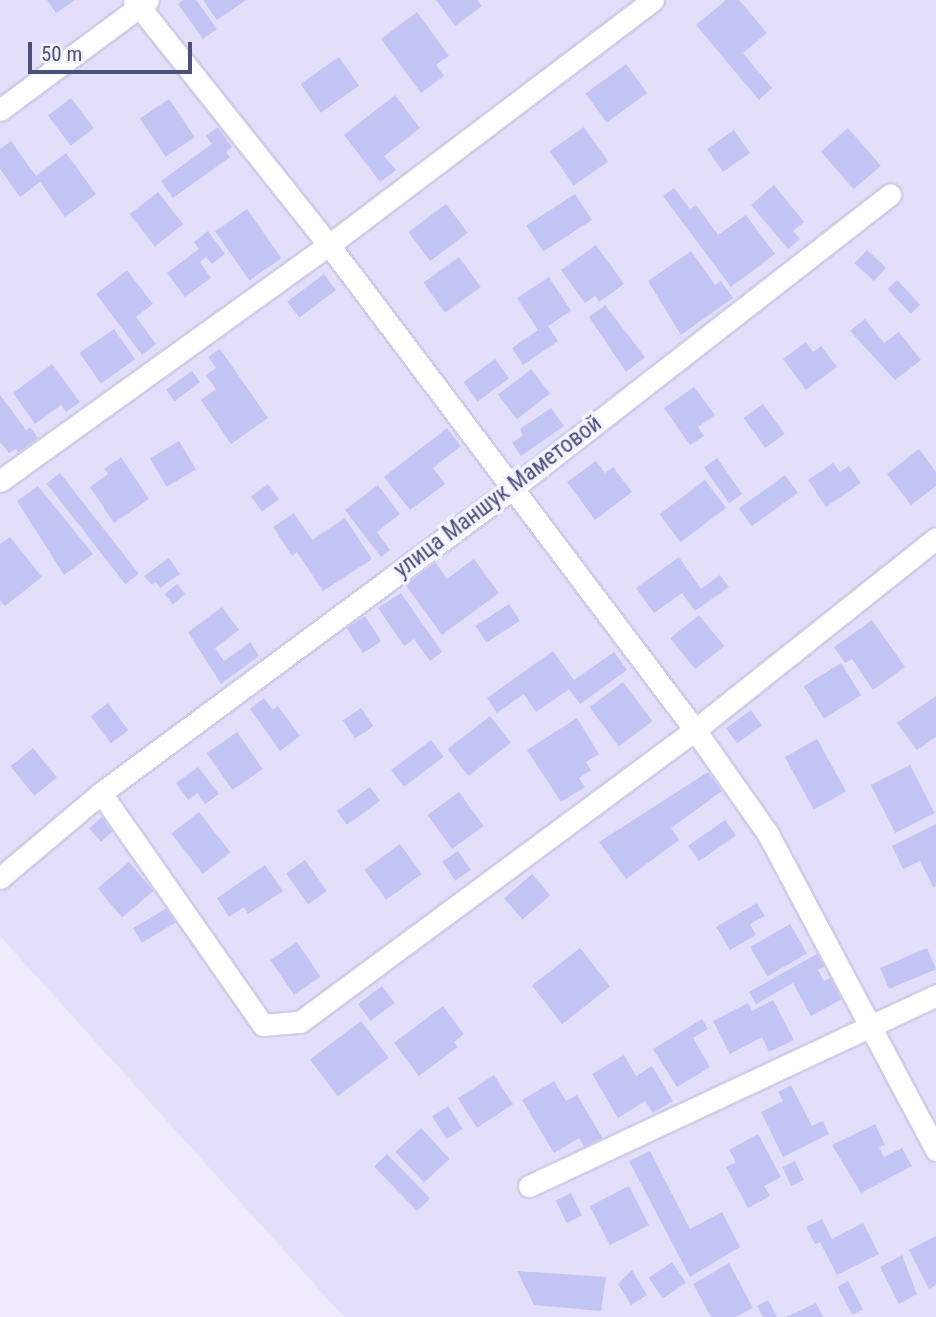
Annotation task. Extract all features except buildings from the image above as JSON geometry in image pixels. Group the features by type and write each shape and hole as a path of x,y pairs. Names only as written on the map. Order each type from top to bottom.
{"street":[{"path":"0,481 329,245 653,0"},
{"path":"0,110 140,2 513,488 695,730 768,834 873,1026 936,1150"},
{"name":"улица Маншук Маметовой","path":"0,878 101,793 513,488 890,194"},
{"path":"101,793 262,1025 300,1022 695,730 936,538"},
{"path":"529,1186 936,995"}],"shaded area":[{"path":"0,0 936,0 936,1317 344,1317 0,936"}]}
